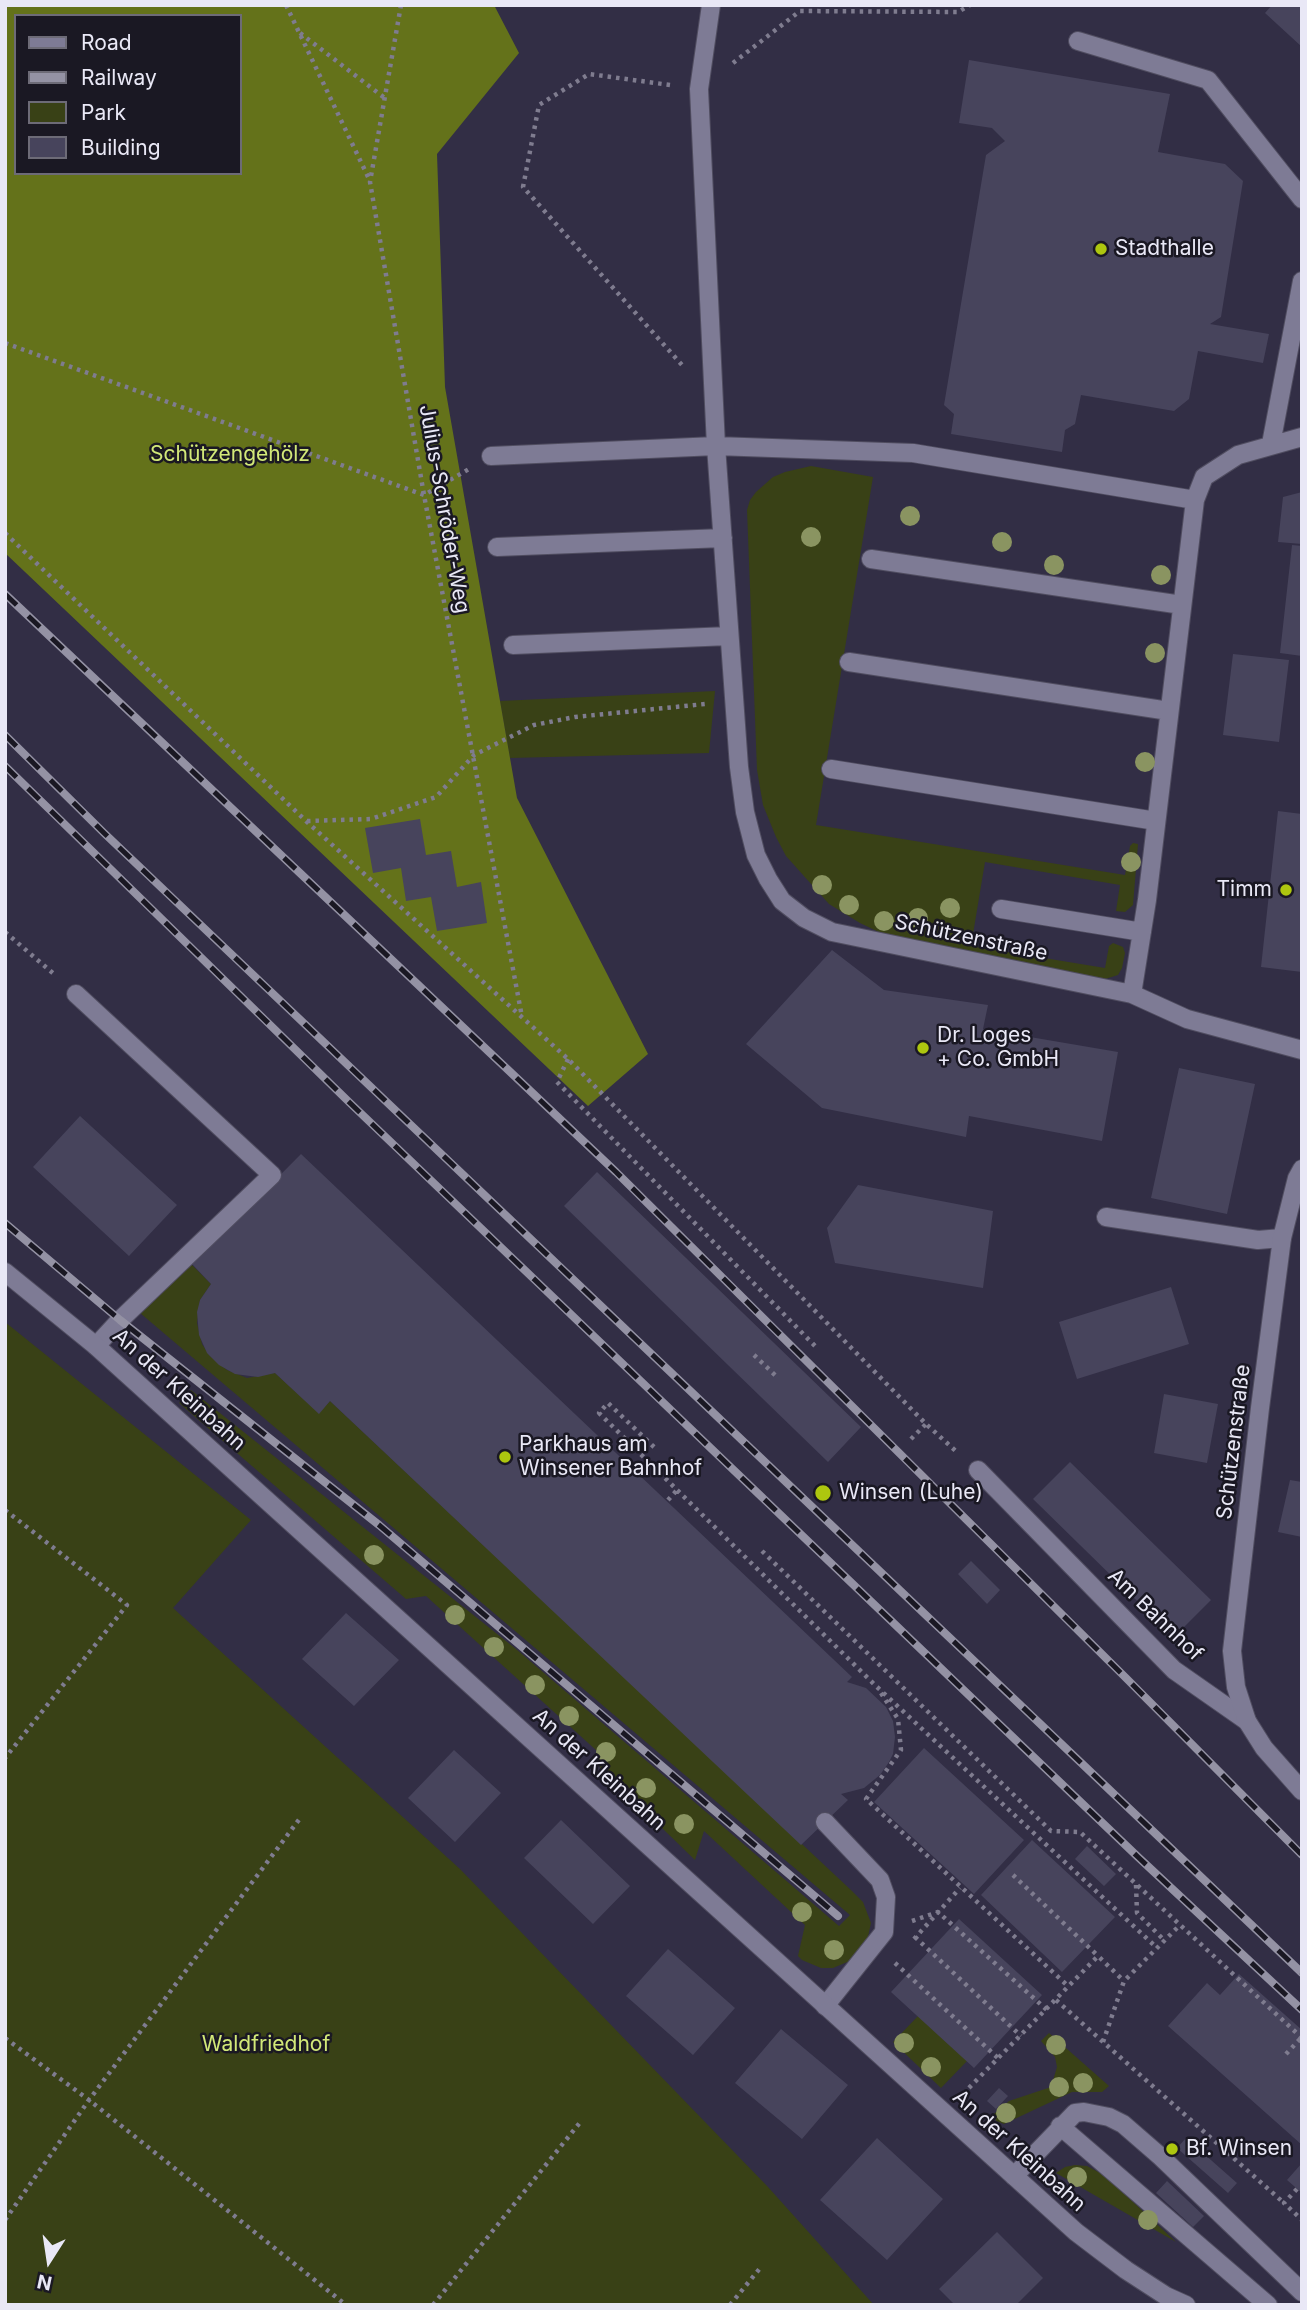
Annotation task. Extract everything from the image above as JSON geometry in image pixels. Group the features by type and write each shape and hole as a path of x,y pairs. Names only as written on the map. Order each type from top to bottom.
{"street":[{"name":"Schützenstraße","path":"710,5 699,89 716,446 734,701 742,790 756,855 782,901 804,918 832,932 1132,994 1187,1019 1302,1050"},
{"path":"1078,41 1208,80 1302,199"},
{"path":"1271,444 1302,281"},
{"path":"1132,994 1195,500 1204,477 1238,455 1302,437"},
{"path":"491,456 716,446 913,453 1195,500"},
{"path":"497,547 723,538"},
{"path":"871,559 1182,605"},
{"path":"513,645 729,636"},
{"path":"849,662 1169,711"},
{"path":"831,769 1156,821"},
{"path":"1001,909 1142,932"},
{"path":"76,994 272,1175 96,1346"},
{"name":"Schützenstraße","path":"1247,1721 1236,1687 1232,1651 1282,1238 1297,1178 1302,1169"},
{"path":"1106,1217 1258,1240 1282,1238"},
{"name":"An der Kleinbahn","path":"5,1272 96,1346 1076,2232 1126,2270 1166,2296 1186,2305"},
{"name":"Am Bahnhof","path":"978,1470 1174,1670 1247,1721 1264,1748 1302,1791"},
{"path":"825,1822 880,1880 886,1896 884,1932 825,2006"},
{"path":"1014,2176 1075,2113 1109,2117 1123,2124 1217,2209 1302,2292"},
{"path":"1060,2126 1268,2305"}],"path":[{"path":"286,5 370,182"},
{"name":"Julius-Schröder-Weg","path":"401,5 370,182 424,495 522,1018"},
{"path":"684,367 523,187 539,105 589,74 699,89 800,11 958,12 970,5"},
{"path":"299,32 386,99"},
{"path":"5,343 424,495 491,456"},
{"path":"5,533 306,821 568,1059 926,1424 978,1470"},
{"path":"306,821 371,819 436,797 474,755 534,725 575,717 734,701"},
{"path":"5,932 76,994"},
{"path":"568,1059 557,1082 816,1346"},
{"path":"754,1355 776,1376"},
{"path":"654,1447 608,1403 599,1413 876,1686 1156,1947"},
{"path":"911,1439 926,1424"},
{"path":"668,1500 678,1489"},
{"path":"5,1510 127,1605 5,1758"},
{"path":"762,1551 1051,1831 1080,1832 1301,2038 1286,2054"},
{"path":"876,1686 898,1719 901,1750 866,1799 1069,1987"},
{"path":"5,2220 89,2099 301,1817"},
{"path":"1013,1875 1125,1981"},
{"path":"1136,1884 1137,1913 1164,1940"},
{"path":"907,1945 960,1888"},
{"path":"884,1932 939,1912"},
{"path":"939,1912 1047,2010"},
{"path":"1103,2042 1125,1981 1180,1925"},
{"path":"915,1937 1021,2036"},
{"path":"900,1954 893,1962 999,2059"},
{"path":"943,2113 1098,1956"},
{"path":"1056,2000 1302,2220"},
{"path":"5,2038 89,2099 346,2305"},
{"path":"433,2305 582,2119"},
{"path":"1284,2203 1297,2189"},
{"path":"730,2305 761,2267"}],"green space":[{"name":"Schützengehölz","path":"5,5 494,5 519,53 437,154 445,387 517,798 648,1054 588,1106 5,553"},
{"path":"811,466 873,477 816,825 1125,875 1130,846 1133,843 1138,844 1133,905 1125,912 1116,911 1120,885 985,862 971,946 1105,968 1109,946 1113,943 1123,947 1125,953 1118,975 1102,980 887,936 829,904 786,856 763,805 757,770 747,510 756,492 773,477"},
{"path":"715,691 709,753 510,758 500,701"},
{"path":"185,1258 211,1284 200,1300 197,1323 202,1344 210,1356 227,1370 247,1378 275,1373 319,1413 330,1401 852,1891 863,1902 871,1923 867,1941 852,1960 833,1968 821,1968 802,1960 798,1956 805,1925 704,1831 695,1860 600,1768 597,1751 426,1596 406,1599 179,1403 191,1390 516,1649 839,1926 850,1915 133,1307"},
{"name":"Waldfriedhof","path":"5,1322 251,1520 173,1608 460,1869 768,2187 874,2305 5,2305"},
{"path":"918,2016 967,2061 941,2088 893,2042"},
{"path":"1049,2033 1109,2086 1102,2092 1072,2092 1004,2124 996,2121 994,2114 1009,2101 1051,2087 1057,2067 1055,2057 1041,2041"},
{"path":"1075,2165 1087,2166 1104,2175 1176,2242 1056,2173"}],"building":[{"path":"1272,5 1302,5 1302,47 1265,13"},
{"name":"Stadthalle","path":"969,60 1170,94 1158,152 1225,164 1243,181 1221,317 1210,324 1269,334 1263,363 1198,351 1189,399 1174,411 1081,395 1075,424 1065,430 1062,452 951,434 954,414 944,405 986,155 1005,141 992,128 959,123"},
{"path":"1302,492 1302,544 1278,542 1283,497"},
{"path":"1292,545 1302,546 1302,656 1280,653"},
{"path":"1233,654 1289,660 1279,742 1223,735"},
{"name":"Timm","path":"1278,811 1302,814 1302,972 1261,967"},
{"path":"420,819 426,855 451,851 457,887 481,882 487,923 437,931 431,897 406,901 401,868 373,873 365,828"},
{"name":"Dr. Loges + Co. GmbH","path":"832,950 884,990 988,1005 983,1029 1118,1052 1102,1141 969,1116 966,1137 822,1108 746,1044"},
{"path":"1179,1068 1255,1084 1227,1214 1151,1198"},
{"path":"80,1116 177,1205 129,1256 33,1167"},
{"name":"Parkhaus am Winsener Bahnhof","path":"301,1154 852,1677 847,1682 866,1688 886,1707 893,1721 895,1737 889,1762 880,1775 864,1788 841,1794 848,1800 801,1845 330,1401 319,1414 275,1373 258,1377 235,1374 219,1365 207,1353 199,1335 197,1312 200,1300 211,1284 192,1264"},
{"path":"597,1172 861,1427 828,1462 564,1206"},
{"path":"858,1185 993,1211 983,1288 835,1263 827,1228"},
{"path":"1171,1287 1189,1344 1077,1379 1059,1322"},
{"path":"1164,1394 1218,1404 1207,1463 1154,1453"},
{"path":"1070,1462 1211,1600 1174,1637 1033,1499"},
{"path":"1290,1480 1302,1482 1302,1537 1278,1532"},
{"path":"971,1561 1000,1590 987,1604 958,1574"},
{"path":"346,1613 399,1660 354,1706 302,1659"},
{"path":"924,1748 1024,1840 974,1894 874,1802"},
{"path":"454,1750 501,1793 455,1842 408,1798"},
{"path":"561,1820 630,1886 593,1924 524,1858"},
{"path":"1032,1840 1115,1917 1062,1972 981,1895"},
{"path":"1087,1846 1116,1874 1104,1886 1075,1859"},
{"path":"959,1919 1042,1995 974,2068 891,1992"},
{"path":"668,1949 735,2008 693,2055 626,1996"},
{"path":"1239,1974 1302,2030 1302,2145 1168,2026 1207,1983 1220,1995"},
{"path":"781,2029 848,2085 802,2139 735,2083"},
{"path":"999,2088 1008,2096 996,2109 987,2101"},
{"path":"877,2138 943,2199 887,2260 820,2200"},
{"path":"1186,2138 1237,2183 1228,2193 1177,2148"},
{"path":"1302,2163 1302,2193 1287,2180"},
{"path":"1167,2181 1204,2216 1193,2227 1156,2193"},
{"path":"997,2232 1043,2278 1016,2305 955,2305 939,2289"}],"railway":[{"path":"5,594 616,1172 1302,1855"},
{"path":"5,735 104,833 1302,1973"},
{"path":"5,766 349,1102 1138,1857 1302,2010"},
{"path":"5,1223 120,1320 379,1525 838,1916"}],"place":[{"name":"Stadthalle","path":"1101,249"},
{"name":"Timm","path":"1286,890"},
{"name":"Dr. Loges + Co. GmbH","path":"923,1048"},
{"name":"Parkhaus am Winsener Bahnhof","path":"505,1457"},
{"name":"Winsen (Luhe)","path":"823,1493"},
{"name":"Bf. Winsen","path":"1172,2149"}]}
